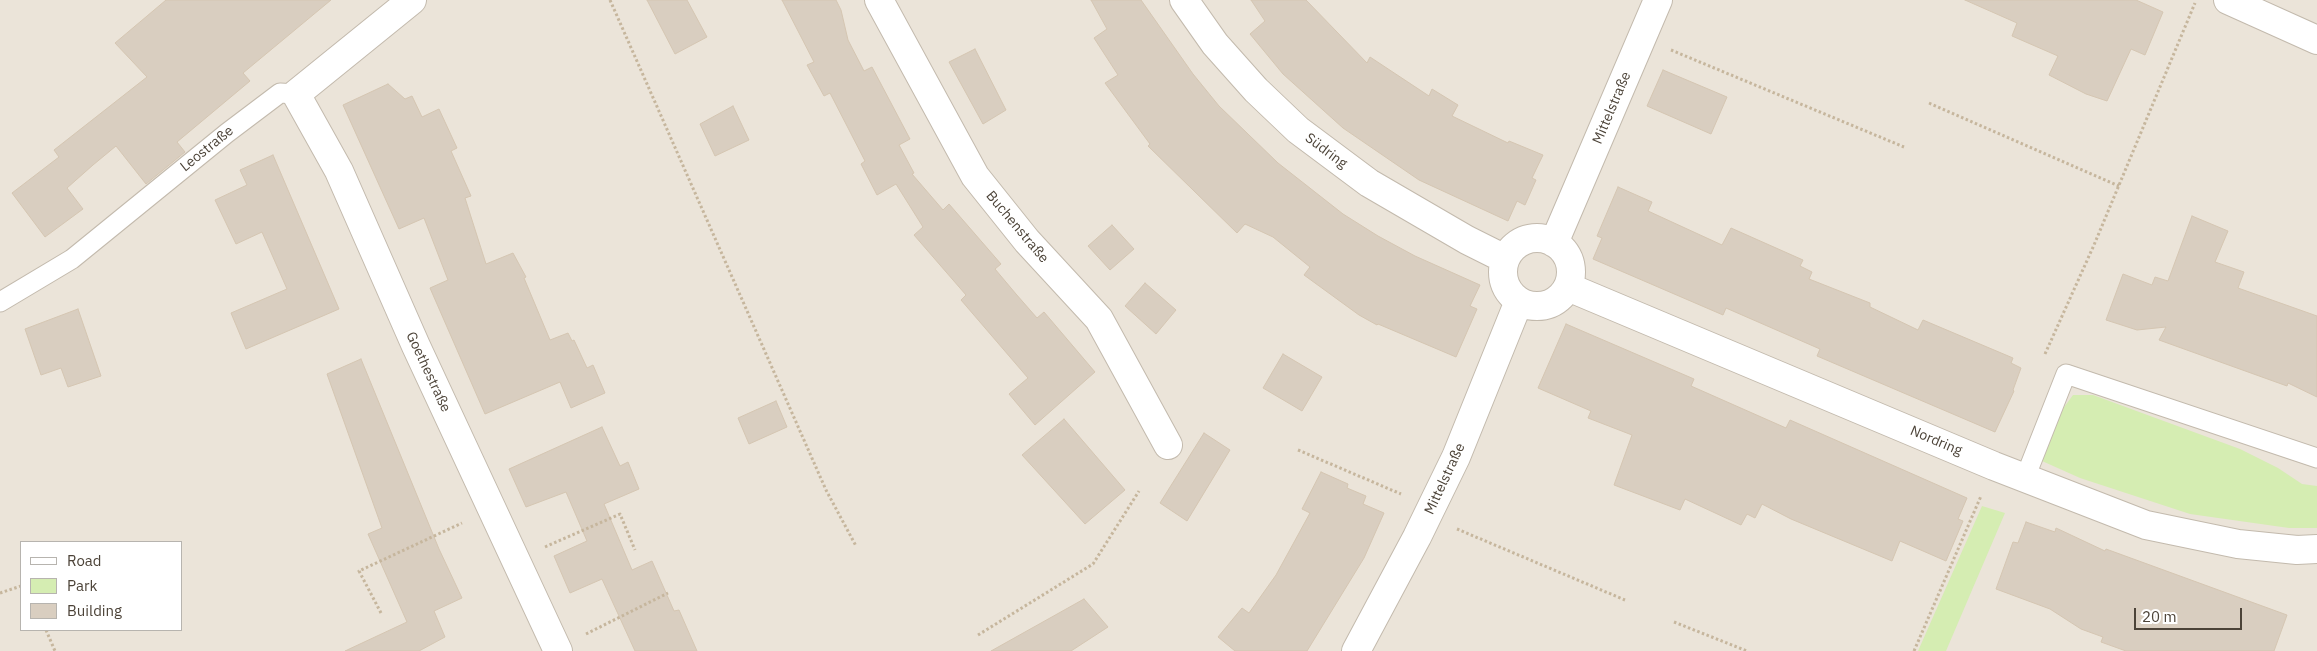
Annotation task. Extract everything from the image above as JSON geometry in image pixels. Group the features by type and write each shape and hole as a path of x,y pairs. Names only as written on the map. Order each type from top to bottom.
{"street":[{"name":"Leostraße","path":"296,94 412,0"},
{"name":"Buchenstraße","path":"878,0 975,176 1027,240 1099,319 1168,445"},
{"name":"Südring","path":"1184,0 1215,44 1256,90 1298,130 1369,183 1505,259"},
{"name":"Mittelstraße","path":"1554,243 1658,0"},
{"path":"2228,0 2317,40"},
{"name":"Goethestraße","path":"296,94 339,171 416,346 557,650"},
{"path":"1535,238 1554,243 1564,251 1570,262 1571,275 1568,287 1561,296 1541,306 1529,305 1519,300 1511,294 1506,285 1503,274 1505,259 1512,249 1526,240 1535,238"},
{"name":"Nordring","path":"1568,287 1994,466 2146,525 2238,544 2297,550 2317,549"},
{"name":"Mittelstraße","path":"1356,651 1430,512 1456,457 1519,300"}],"lane":[{"name":"Leostraße","path":"0,302 72,259 227,132 280,93 296,94"},
{"path":"2025,478 2066,374 2317,458"}],"path":[{"path":"610,0 826,490 856,546"},
{"path":"2042,360 2119,186 2196,0"},
{"path":"1642,38 1904,147"},
{"path":"1929,103 2119,186"},
{"path":"1298,450 1625,600"},
{"path":"1914,651 1994,466"},
{"path":"978,635 1093,564 1139,491"},
{"path":"381,613 359,571 492,509"},
{"path":"516,560 620,514 635,550"},
{"path":"0,593 20,586"},
{"path":"557,650 668,592"},
{"path":"1674,622 1747,651"},
{"path":"46,631 55,650"}],"shaded area":[{"path":"0,0 2317,0 2317,651 0,651"}],"green space":[{"path":"2073,395 2093,395 2240,449 2278,468 2302,484 2317,486 2317,528 2289,528 2190,514 2080,478 2042,461 2059,414"},
{"path":"1982,506 2005,513 1946,651 1918,651"}],"building":[{"path":"166,0 331,0 243,73 250,81 177,142 185,152 146,184 116,146 93,165 67,188 83,209 45,237 12,193 59,157 54,150 147,77 115,43"},
{"path":"647,0 687,0 707,37 675,54"},
{"path":"782,0 836,0 841,10 848,40 864,71 872,67 910,139 899,145 914,173 912,174 943,210 949,204 1001,264 995,269 1016,294 1037,318 1044,312 1095,372 1035,425 1009,394 1028,378 961,300 966,295 914,235 923,227 896,184 877,195 861,164 865,161 830,93 824,96 807,65 814,62"},
{"path":"1091,0 1141,0 1193,74 1219,106 1278,163 1343,214 1378,236 1415,256 1480,285 1470,306 1477,309 1456,357 1377,325 1359,315 1304,275 1310,267 1273,237 1245,224 1237,233 1148,146 1150,144 1105,83 1118,75 1094,38 1107,29"},
{"path":"1251,0 1306,0 1367,63 1370,57 1429,96 1432,89 1458,105 1452,116 1508,143 1509,141 1543,155 1532,178 1536,180 1525,205 1517,201 1508,221 1419,180 1343,128 1283,74 1250,34 1265,21"},
{"path":"1965,0 2136,0 2163,12 2145,55 2131,49 2107,101 2086,94 2049,75 2058,56 2012,36 2017,23"},
{"path":"975,49 1006,110 983,124 949,62"},
{"path":"1663,70 1727,97 1711,134 1647,106"},
{"path":"388,84 405,99 412,96 422,117 439,109 457,148 451,151 471,196 465,198 486,264 513,253 526,277 524,278 550,340 568,333 572,341 574,340 587,368 593,365 605,393 571,408 560,382 485,414 430,288 448,280 424,218 399,229 343,105"},
{"path":"733,106 749,140 715,156 700,124"},
{"path":"273,155 339,309 246,349 231,313 287,289 262,232 236,244 215,200 247,185 240,170"},
{"path":"1618,187 1652,202 1648,211 1722,245 1731,228 1803,260 1800,266 1812,272 1809,279 1870,303 1870,307 1918,330 1923,320 2013,358 2011,363 2021,368 2014,391 1995,432 1817,356 1820,349 1726,308 1723,315 1593,259 1602,238 1597,236"},
{"path":"2192,216 2228,231 2215,262 2244,272 2238,288 2317,316 2317,397 2288,383 2287,386 2159,340 2166,327 2137,330 2106,320 2123,274 2152,285 2155,277 2168,281"},
{"path":"1112,225 1134,249 1110,270 1088,246"},
{"path":"1145,283 1176,310 1156,334 1125,306"},
{"path":"78,309 101,376 68,387 61,368 41,375 25,329"},
{"path":"1566,324 1694,379 1691,386 1786,428 1790,420 1967,498 1958,519 1963,521 1946,561 1900,541 1892,561 1791,519 1762,504 1755,518 1747,514 1741,525 1685,499 1680,510 1614,485 1632,435 1588,418 1591,411 1538,388"},
{"path":"1283,354 1322,377 1302,411 1263,388"},
{"path":"361,359 439,549 462,598 434,611 445,637 419,651 345,651 407,622 368,534 382,528 327,374"},
{"path":"776,401 787,427 749,444 738,418"},
{"path":"1064,419 1125,490 1085,524 1022,455"},
{"path":"602,427 620,466 628,462 639,489 604,504 632,570 652,561 674,611 679,610 697,651 635,651 602,579 570,593 554,556 587,541 566,492 526,507 509,469"},
{"path":"1204,433 1230,450 1187,521 1160,503"},
{"path":"1321,472 1348,484 1347,488 1366,496 1363,504 1384,513 1364,558 1307,651 1235,651 1218,637 1242,608 1249,613 1276,575 1310,513 1302,509"},
{"path":"2026,522 2055,532 2056,528 2105,551 2106,549 2287,615 2274,651 2126,651 2101,642 2103,637 2081,629 2050,609 1996,589 2013,542 2018,543"},
{"path":"1084,599 1108,627 1071,651 991,651"}]}
